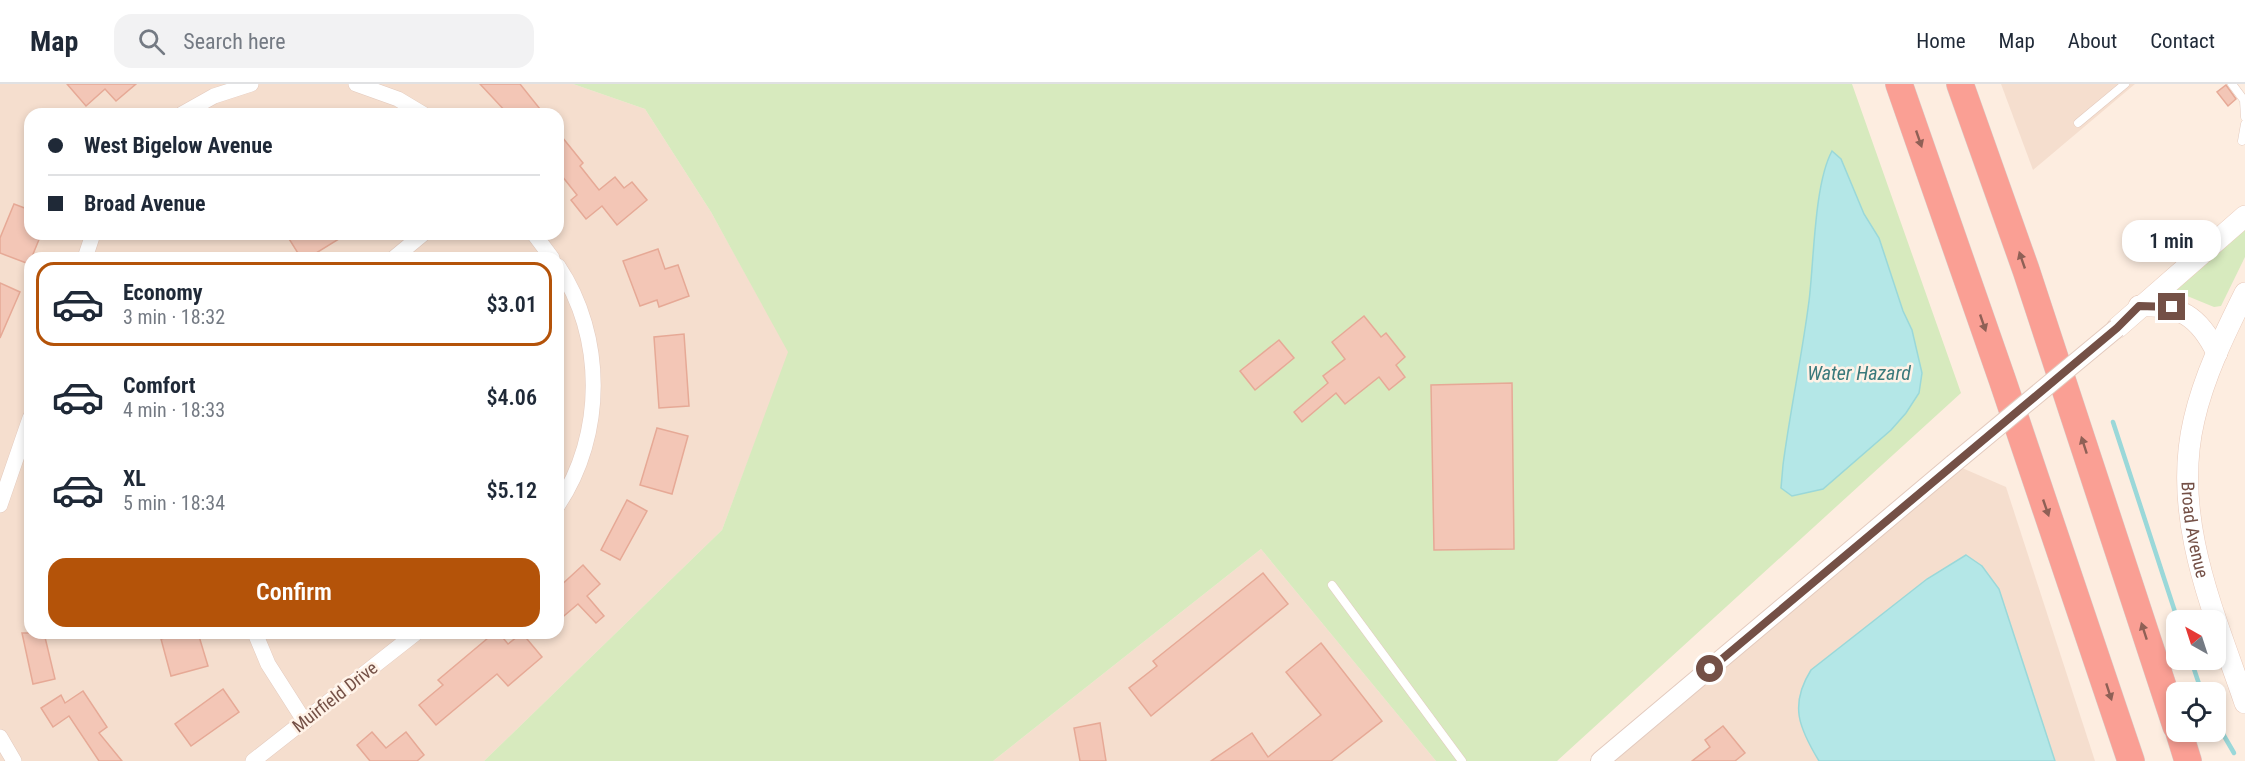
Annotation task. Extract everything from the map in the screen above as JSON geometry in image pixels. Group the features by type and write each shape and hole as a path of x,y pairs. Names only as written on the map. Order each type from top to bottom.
{"highway":[{"path":"1899,84 2132,761"},
{"path":"1960,84 2026,270 2166,696"},
{"path":"2182,742 2188,761"}],"main road":[{"path":"2117,328 2139,306 2245,216"},
{"name":"Broad Avenue","path":"2245,293 2217,353 2194,420 2187,466 2187,502 2198,560 2245,703"},
{"path":"2139,306 2172,307 2184,313 2204,330 2217,353"}],"street":[{"path":"193,108 214,96 251,84"},
{"path":"356,84 398,99 413,108"},
{"path":"401,252 416,240"},
{"path":"564,278 582,315 589,339 594,387 592,411 581,458 564,493"},
{"path":"1600,761 2117,328"},
{"path":"0,505 24,435"},
{"path":"258,639 268,664 305,722"},
{"name":"Muirfield Drive","path":"253,761 409,639"},
{"path":"0,737 14,761"}],"lane":[{"path":"2078,123 2125,84"},
{"path":"2232,84 2244,100 2245,117"},
{"path":"2241,141 2245,124"},
{"path":"1332,585 1462,761"}],"shaded area":[{"path":"0,84 573,84 645,109 711,212 789,352 722,530 484,761 0,761"},
{"path":"2001,84 2135,84 2033,170"},
{"path":"1953,464 2006,487 2095,761 1600,761"},
{"path":"1261,549 1436,761 993,761"}],"green space":[{"path":"573,84 1852,84 1961,393 1557,761 1436,761 1261,549 993,761 484,761 722,530 788,352 711,212 645,109"},
{"path":"2245,222 2245,257 2221,306 2214,307 2175,291"}],"water":[{"name":"Water Hazard","path":"1832,151 1841,159 1864,214 1879,238 1903,311 1912,330 1922,373 1919,393 1891,430 1823,489 1792,496 1781,488 1783,465 1809,301 1818,203 1826,165"},
{"path":"1966,555 1982,566 1999,589 2055,761 1819,761 1806,738 1799,716 1800,694 1811,670 1927,579"}],"building":[{"path":"67,84 136,84 116,101 105,89 86,106"},
{"path":"480,84 520,84 539,108 502,108"},
{"path":"2226,85 2236,99 2228,106 2217,92"},
{"path":"564,139 583,163 580,166 599,190 615,177 624,188 632,182 647,200 617,225 602,206 586,219 571,200 577,195 564,179"},
{"path":"14,204 24,208 24,240 39,240 34,252 24,252 24,262 0,253 0,238"},
{"path":"290,240 337,240 318,252 297,252"},
{"path":"658,249 665,269 678,265 689,296 659,307 657,300 640,306 623,261"},
{"path":"0,283 20,292 0,338"},
{"path":"1364,316 1381,337 1386,333 1405,357 1396,365 1405,377 1389,390 1379,377 1345,404 1336,393 1302,422 1294,412 1328,383 1323,376 1345,359 1332,342"},
{"path":"684,334 689,406 659,408 654,337"},
{"path":"1279,340 1294,358 1255,390 1240,371"},
{"path":"1512,383 1514,549 1434,550 1431,385"},
{"path":"657,428 688,436 672,494 640,485"},
{"path":"627,500 647,511 620,560 601,550"},
{"path":"583,565 600,584 587,596 604,616 596,623 578,604 564,616 564,582"},
{"path":"1263,573 1288,604 1151,716 1129,688 1157,666 1153,661"},
{"path":"22,633 24,633 24,639 45,639 55,679 33,684"},
{"path":"161,639 200,639 208,666 171,676"},
{"path":"487,639 504,639 508,644 514,639 527,639 542,657 508,686 497,674 436,725 419,705 443,685 438,680"},
{"path":"1321,643 1382,721 1331,761 1211,761 1252,733 1268,757 1321,715 1286,672"},
{"path":"223,689 239,712 191,746 175,724"},
{"path":"83,691 107,727 99,733 122,761 99,761 69,716 53,727 41,708 61,695 65,703"},
{"path":"1100,723 1106,761 1080,761 1074,728"},
{"path":"1723,726 1745,753 1735,761 1692,761 1710,747 1705,740"},
{"path":"372,732 386,748 406,732 424,755 417,761 370,761 357,745"}],"waterway":[{"path":"2113,422 2174,610"},
{"path":"2194,670 2198,682"},
{"path":"2226,739 2234,753"}],"route":[{"path":"1710,669 2117,328 2139,306 2172,307"}]}
